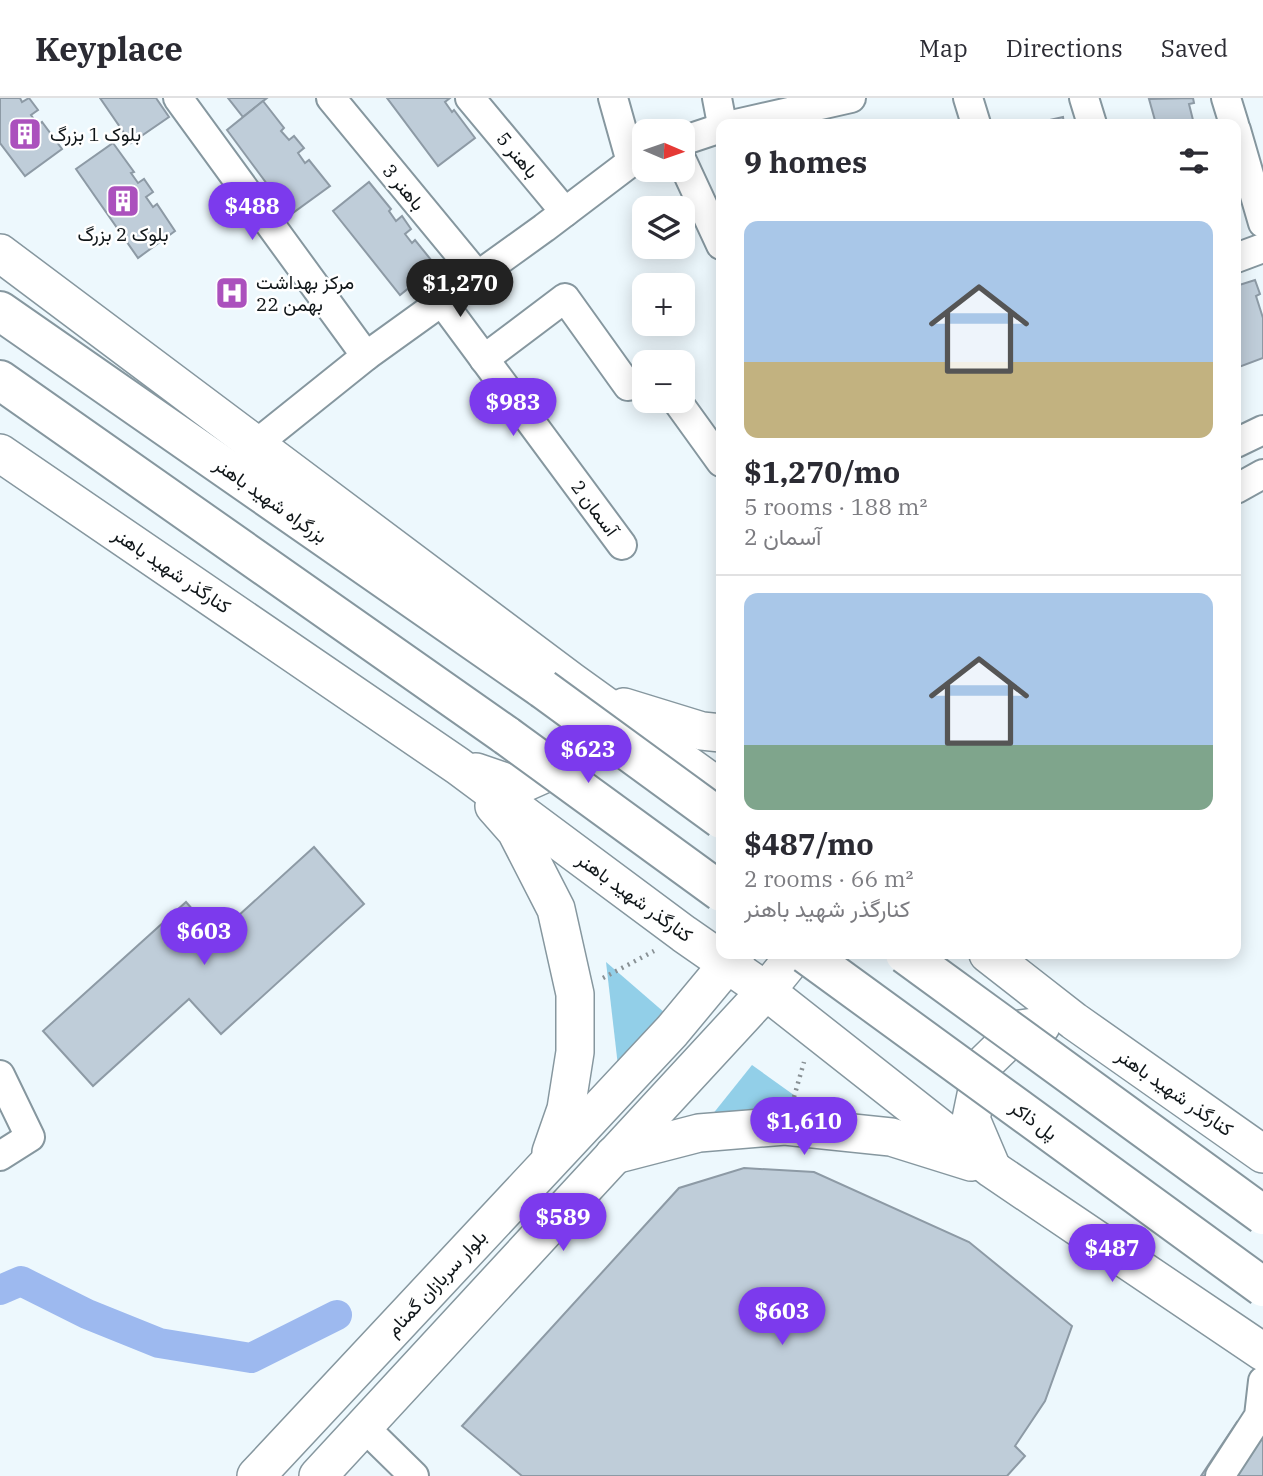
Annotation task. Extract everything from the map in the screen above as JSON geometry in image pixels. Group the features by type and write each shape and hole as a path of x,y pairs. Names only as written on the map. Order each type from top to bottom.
{"highway":[{"name":"بزرگراه شهید باهنر","path":"0,311 557,685"},
{"path":"0,380 507,736 716,888"},
{"path":"557,685 716,815"},
{"name":"پل ذاکر","path":"813,959 1263,1287"},
{"path":"912,959 1263,1215"}],"main road":[{"path":"0,253 255,445 557,685 716,786"},
{"name":"کنارگذر شهید باهنر","path":"0,453 458,766 716,948"},
{"path":"557,685 635,712 716,732"},
{"path":"458,766 517,786 573,761 597,704 557,685"},
{"path":"458,766 516,831 556,909 575,994 575,1052 566,1109 548,1163"},
{"name":"کنارگذر شهید باهنر","path":"731,959 766,991 992,1169 1263,1352"},
{"name":"بلوار سربازان گمنام","path":"256,1476 672,1031 731,959"},
{"path":"318,1476 766,991 792,959"},
{"name":"کنارگذر شهید باهنر","path":"994,959 1074,1021 1263,1154"},
{"path":"992,1169 971,1119 982,1066 1020,1029 1074,1021 1035,959"},
{"path":"614,1155 699,1133 785,1126 891,1137 992,1169"}],"street":[{"path":"178,98 366,356"},
{"name":"باهنر 3","path":"331,98 477,275"},
{"name":"باهنر 5","path":"470,98 565,212"},
{"path":"613,98 632,147"},
{"path":"717,98 720,119"},
{"path":"968,98 974,119"},
{"path":"1084,98 1091,119"},
{"path":"1226,98 1232,119"},
{"path":"768,119 839,108"},
{"path":"695,136 716,128"},
{"path":"1241,147 1263,223"},
{"path":"255,445 366,356 632,164"},
{"path":"691,182 716,234"},
{"path":"1241,256 1263,248"},
{"path":"484,359 565,298 628,386 632,384"},
{"name":"آسمان 2","path":"442,302 622,545"},
{"path":"686,413 716,455"},
{"path":"1241,441 1263,430"},
{"path":"1241,486 1263,474"},
{"path":"0,1075 30,1137 0,1156"},
{"path":"1220,1476 1259,1416 1263,1381"},
{"path":"363,1426 414,1476"}],"path":[{"path":"785,1126 813,1028"}],"shaded area":[{"path":"606,962 665,1013 618,1066"},
{"path":"752,1065 805,1103 712,1115"}],"building":[{"name":"بلوک 1 بزرگ","path":"0,98 20,98 22,102 29,98 38,110 31,115 38,125 42,122 62,149 25,176 0,143"},
{"path":"100,98 156,98 169,117 131,143"},
{"path":"228,98 267,98 243,117"},
{"path":"387,98 450,98 445,102 475,138 438,166"},
{"path":"1193,98 1194,103 1189,104 1193,119 1155,119 1149,99"},
{"path":"263,101 284,128 281,131 289,140 294,136 304,148 298,153 305,163 309,160 330,186 290,215 227,130"},
{"name":"بلوک 2 بزرگ","path":"113,143 134,172 131,173 138,183 144,179 153,192 146,197 153,207 157,204 175,231 138,258 76,169"},
{"path":"369,182 391,209 389,211 396,221 402,216 411,229 405,234 412,243 415,240 436,266 400,295 333,211"},
{"path":"1255,280 1260,294 1256,296 1263,318 1263,358 1241,366 1241,284"},
{"path":"314,847 364,904 221,1034 189,999 93,1086 43,1031 186,902 216,936"},
{"path":"744,1168 814,1172 969,1242 1072,1326 1045,1401 1015,1446 1025,1456 1007,1476 522,1476 462,1426 679,1188"},
{"path":"1237,1422 1263,1441 1263,1476 1201,1476"}],"waterway":[{"path":"0,1290 21,1281 87,1314 159,1343 251,1358 337,1315"}],"place":[{"name":"بلوک 1 بزرگ","path":"25,134"},
{"name":"بلوک 2 بزرگ","path":"123,201"},
{"name":"مرکز بهداشت 22 بهمن","path":"232,293"}]}
